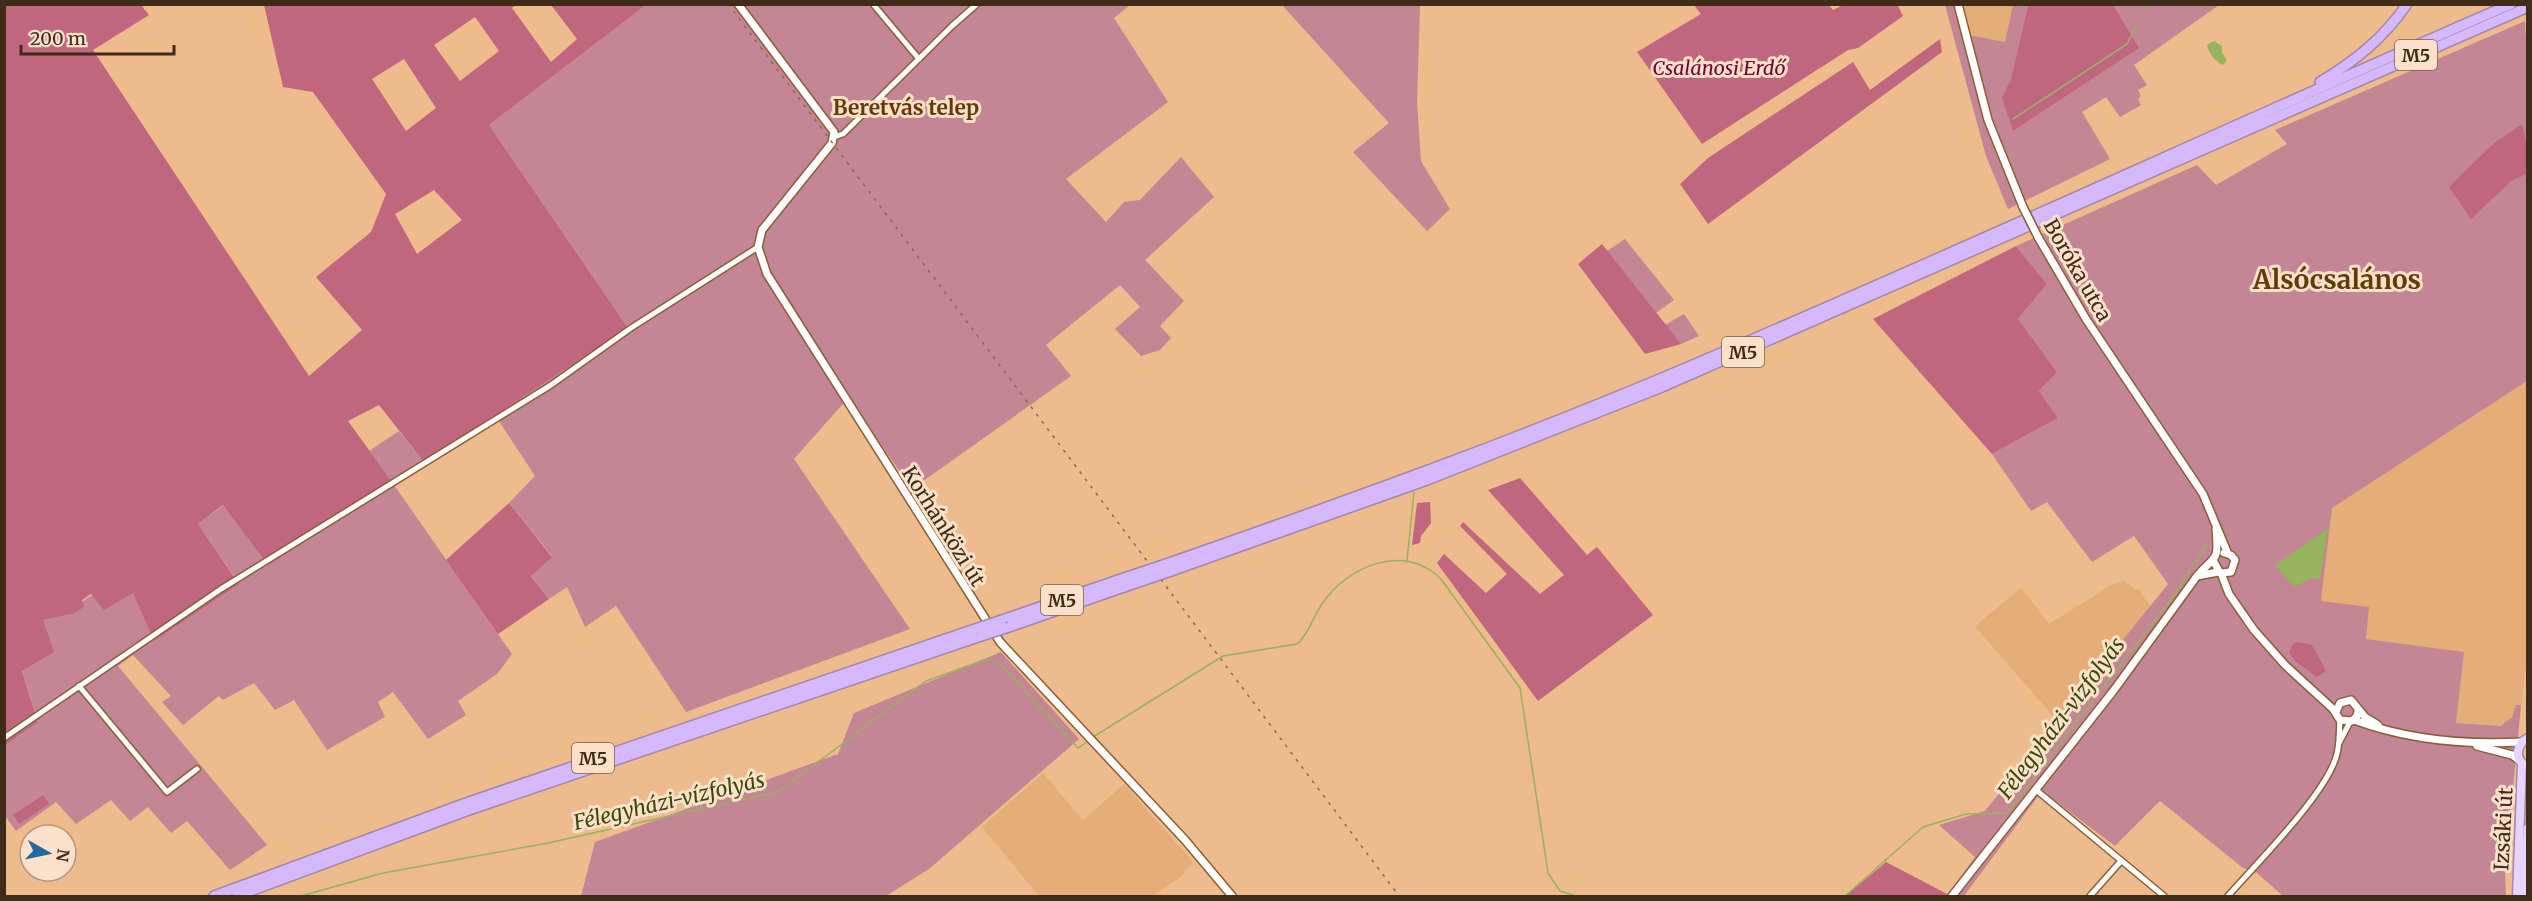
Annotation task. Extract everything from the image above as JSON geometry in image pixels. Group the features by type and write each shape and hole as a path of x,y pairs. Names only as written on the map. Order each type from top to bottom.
{"highway":[{"path":"2268,111 2279,101 2320,82 2350,63 2379,39 2407,4"},
{"name":"M5","path":"1170,567 1417,474 1659,379 1856,295 2511,4"},
{"name":"M5","path":"237,897 528,790 1122,583 1427,480 1662,387 2528,7"},
{"name":"M5","path":"214,897 476,799 978,633"}],"main road":[{"name":"Izsáki út","path":"2517,897 2523,764 2517,753 2525,738"},
{"name":"Izsáki út","path":"2523,897 2528,828"}],"street":[{"path":"4,738 221,589 551,385 632,328 758,247 766,224 832,143 834,137 831,127 738,4"},
{"path":"873,4 919,59"},
{"path":"834,137 850,127 977,4"},
{"name":"Boróka utca","path":"1958,4 1988,120 2023,207 2086,319 2203,494 2228,554"},
{"name":"Korhánközi út","path":"758,247 767,274 984,620 1010,653 1185,840 1232,897"},
{"name":"Boróka utca","path":"2216,559 2217,529"},
{"path":"1952,897 2114,690 2197,576 2216,559 2228,554 2235,562 2230,583 2234,601"},
{"path":"2216,559 2219,572 2234,601 2267,646 2336,712 2340,720 2339,744 2334,762 2314,796 2229,897"},
{"path":"2197,576 2231,572"},
{"path":"79,686 167,792 197,770"},
{"path":"2315,691 2342,701 2352,701 2365,717 2383,728"},
{"path":"2336,712 2342,701"},
{"path":"2339,744 2358,710"},
{"path":"2340,720 2426,738 2472,744 2512,754 2523,764"},
{"path":"2472,744 2525,738"},
{"path":"2035,789 2164,897"},
{"path":"2090,897 2121,861"}],"shaded area":[{"path":"646,5 1130,5 1114,18 1168,102 1066,179 1106,222 1124,202 1140,200 1181,157 1214,197 1145,260 1184,301 1160,326 1171,338 1160,350 1141,356 1115,329 1140,307 1120,285 1046,345 1071,376 912,489 848,398 794,459 910,629 686,712 616,606 585,627 567,587 549,599 531,575 552,556 509,503 535,476 495,415 628,328 489,125"},
{"path":"1282,5 1420,5 1417,102 1421,161 1450,209 1427,231 1353,152 1389,123"},
{"path":"1945,5 1962,5 1969,35 2005,42 2013,5 2028,5 2011,80 2003,98 2013,131 2138,48 2113,5 2219,5 2134,65 2147,85 2138,90 2141,105 2120,117 2106,97 2082,112 2110,159 2008,209 1986,156"},
{"path":"1962,5 2013,5 2005,42 1969,35"},
{"path":"2525,21 2528,77 2527,381 2332,508 2321,601 2369,607 2366,639 2464,652 2456,723 2501,726 2512,717 2516,705 2521,705 2505,871 2506,896 2283,896 2257,873 2243,868 2160,801 2115,846 2042,791 1964,896 1947,895 1975,857 1939,825 1985,811 2168,584 2134,536 2092,562 2047,502 2031,511 1992,454 2058,418 2039,391 2057,372 2018,319 2047,284 2016,246 2197,165 2216,185 2287,144 2275,130"},
{"path":"2214,41 2222,46 2222,53 2227,60 2223,65 2215,60 2208,48 2207,45"},
{"path":"1625,239 1674,300 1656,313 1607,251"},
{"path":"1684,314 1699,336 1681,344 1665,325"},
{"path":"2527,381 2528,649 2521,705 2516,705 2512,717 2501,726 2456,723 2464,652 2366,639 2321,602 2332,508"},
{"path":"399,431 424,462 392,483 369,451"},
{"path":"394,485 512,654 497,674 458,701 466,715 428,739 393,692 378,702 385,717 327,750 294,700 275,710 254,683 223,700 219,696 183,725 162,702 171,696 133,655 118,666 267,845 230,870 187,821 171,833 148,807 130,821 111,800 77,823 56,802 27,823 18,823 16,831 5,816 4,745 38,721 22,670 43,620 72,614 91,596 133,592 154,641 239,583 198,524 224,505 269,564"},
{"path":"2328,528 2320,579 2311,578 2294,587 2275,565"},
{"path":"2124,580 2135,590 2138,589 2153,610 2064,729 1975,626 2021,588 2049,624 2110,586"},
{"path":"1001,652 1079,739 929,869 886,896 581,896 595,842 838,754 854,713"},
{"path":"1043,773 1083,820 1124,784 1193,862 1179,878 1153,896 1039,896 982,827"}],"green space":[{"name":"Csalánosi Erdő","path":"1828,4 1833,10 1843,5 1900,5 1898,6 1903,16 1858,48 1848,50 1702,144 1637,52 1701,14 1694,5"},
{"path":"5,5 141,5 149,15 93,50 309,376 362,330 316,277 371,232 386,194 313,92 283,87 264,5 515,5 512,8 551,62 577,39 551,5 646,5 489,125 628,328 424,462 379,405 348,421 394,485 268,565 223,505 198,524 239,584 154,641 133,593 104,610 91,594 82,600 84,607 72,614 43,620 54,652 22,671 38,722 5,745","holes":["475,17 499,51 460,81 434,45","404,59 436,108 406,131 372,79","434,190 462,220 417,254 395,214"]},
{"path":"2028,5 2113,5 2139,48 2013,131 2002,98 2011,79"},
{"name":"Csalánosi Erdő","path":"1940,39 1942,52 1708,224 1680,184 1708,158 1853,62 1870,90"},
{"path":"2522,124 2527,145 2527,174 2511,181 2471,219 2449,187 2493,144"},
{"path":"1602,244 1681,344 1645,354 1578,264"},
{"path":"2016,246 2047,284 2018,319 2057,372 2039,391 2058,418 1992,454 1873,319"},
{"path":"1520,478 1587,555 1597,547 1653,615 1538,701 1437,563 1444,554 1486,593 1507,574 1460,526 1463,522 1540,594 1564,575 1488,490"},
{"path":"1430,502 1431,523 1421,536 1420,543 1412,545 1417,503"},
{"path":"509,503 552,557 531,576 549,599 498,634 446,560"},
{"path":"2298,642 2312,645 2326,671 2317,677 2295,661 2289,652 2293,644"},
{"path":"43,795 49,804 20,823 13,815"},
{"path":"1886,862 1951,896 1845,896"}],"waterway":[{"path":"2146,10 2149,4"},
{"path":"2013,119 2127,44 2139,21"},
{"path":"1407,560 1414,492"},
{"name":"Félegyházi-vízfolyás","path":"1845,896 1923,827 1966,814 2007,813 2177,591 2207,543"},
{"name":"Félegyházi-vízfolyás","path":"1093,737 1223,656 1297,644 1333,590 1361,570 1377,563 1411,562 1427,568 1441,579 1520,688 1548,873 1560,891 1576,896"},
{"name":"Félegyházi-vízfolyás","path":"301,896 383,873 548,843 778,792 926,681 987,659 1001,665 1078,748 1090,740"}],"railway":[{"path":"728,4 1399,896"}],"district":[{"name":"Beretvás telep","path":"906,107"},
{"name":"Alsócsalános","path":"2337,279"}]}
